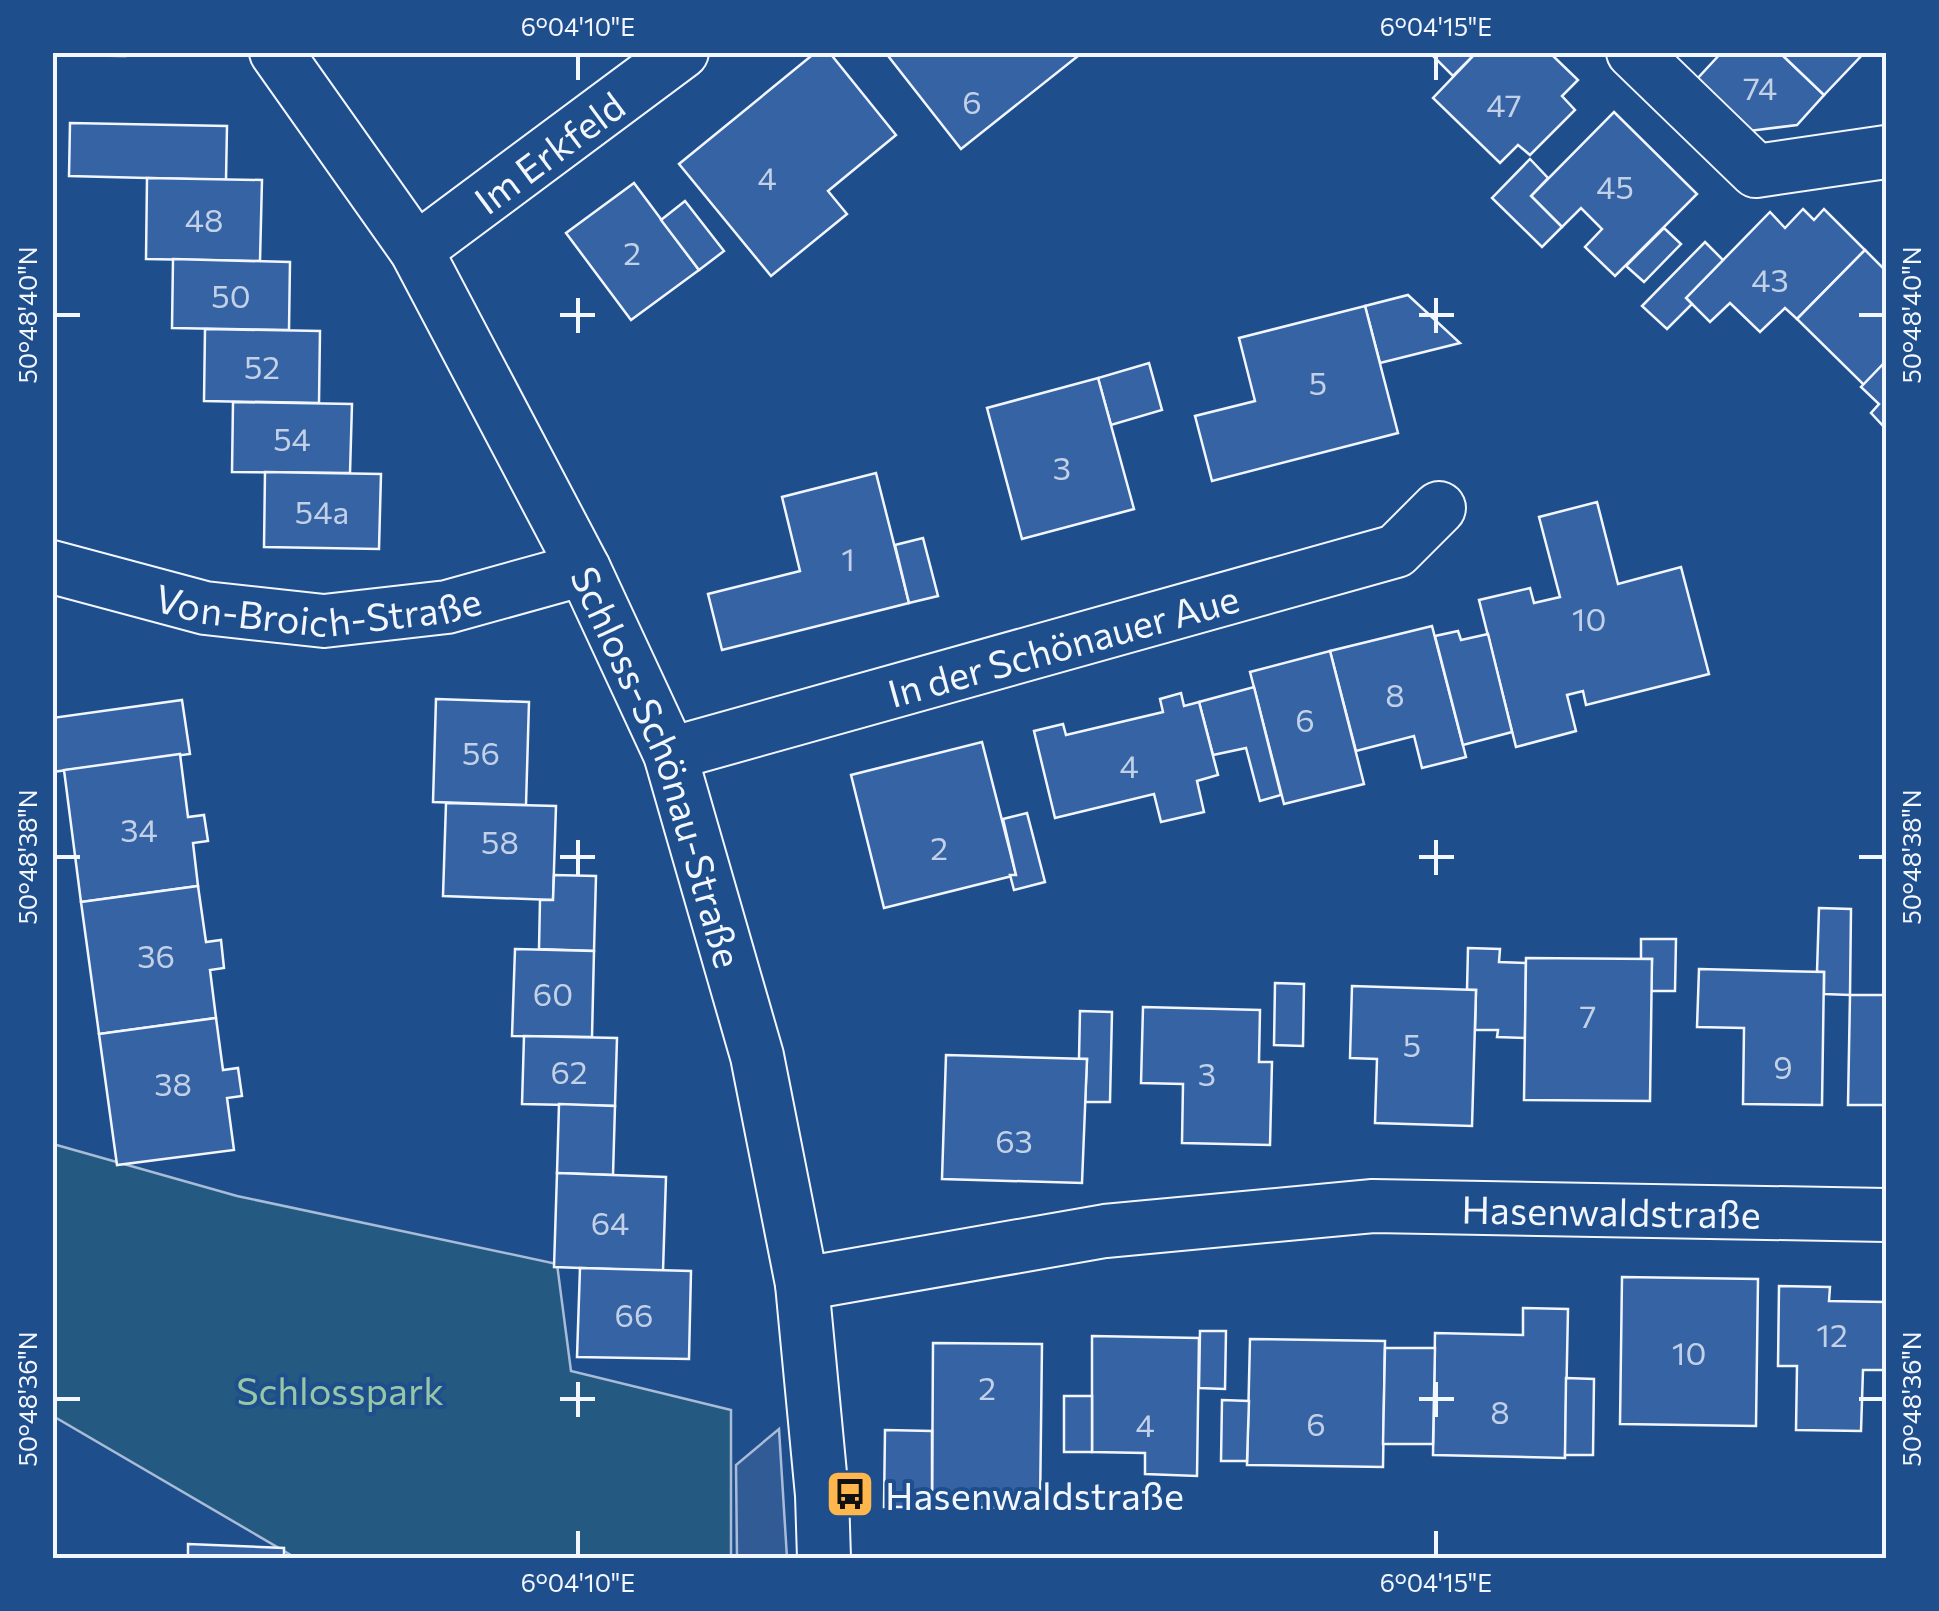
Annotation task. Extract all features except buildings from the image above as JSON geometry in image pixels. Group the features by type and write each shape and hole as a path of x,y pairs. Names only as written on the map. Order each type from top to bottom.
{"street":[{"name":"Schloss-Schönau-Straße","path":"276,52 416,250 584,569 670,754 757,1056 802,1284 822,1495 824,1558"},
{"name":"Im Erkfeld","path":"416,250 682,52"},
{"path":"1633,52 1756,171 1886,152"},
{"name":"In der Schönauer Aue","path":"670,754 1396,550 1439,508"},
{"name":"Von-Broich-Straße","path":"52,567 205,608 324,621 447,607 584,569"},
{"name":"Hasenwaldstraße","path":"802,1284 1104,1231 1373,1206 1886,1214"}],"green space":[{"name":"Schlosspark","path":"53,1144 237,1196 557,1264 571,1371 731,1410 731,1558 296,1558 53,1416"}],"shaded area":[{"path":"779,1429 787,1558 737,1558 736,1465"}],"place":[{"name":"Hasenwaldstraße","path":"850,1494"}]}
